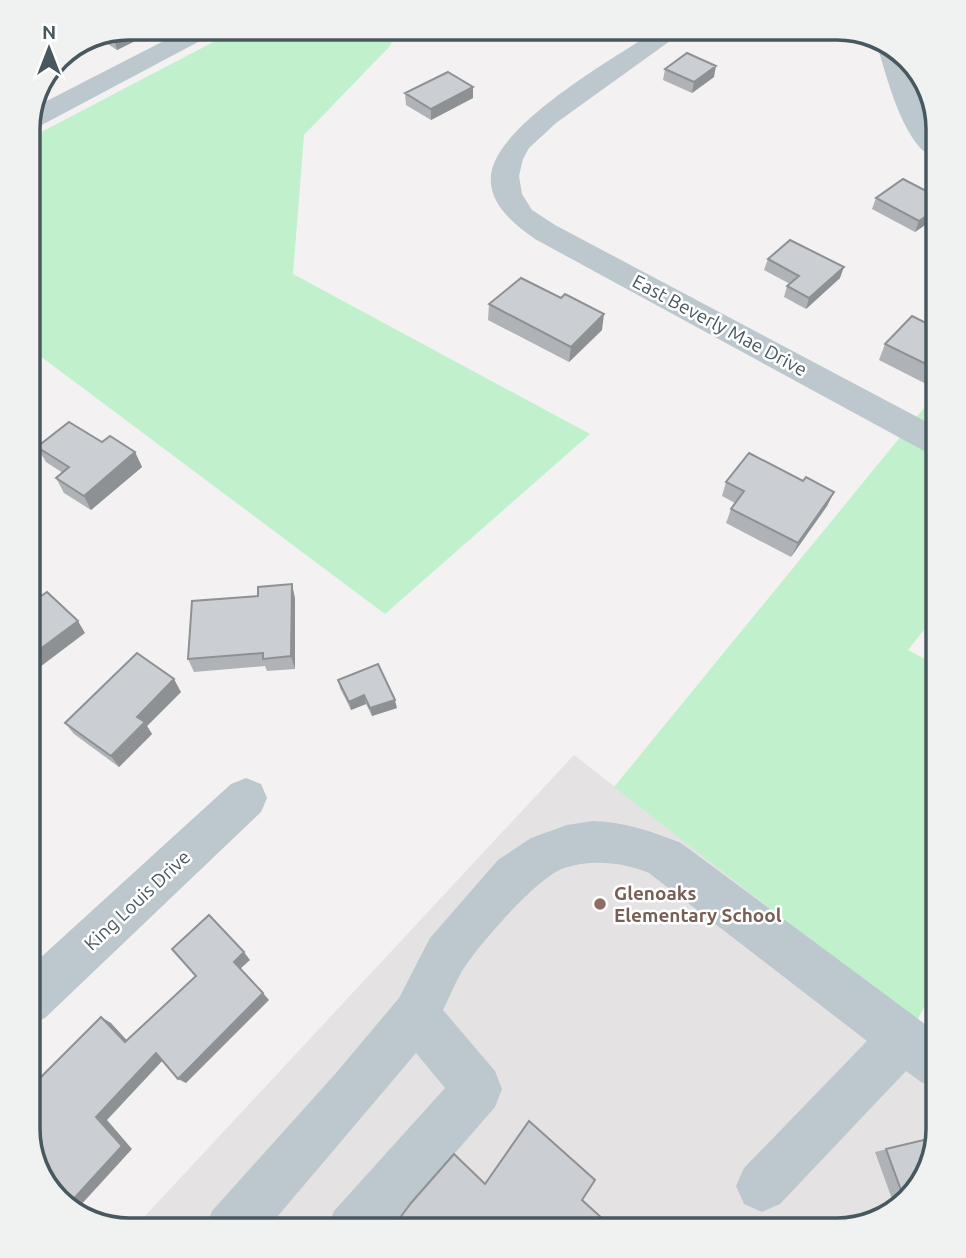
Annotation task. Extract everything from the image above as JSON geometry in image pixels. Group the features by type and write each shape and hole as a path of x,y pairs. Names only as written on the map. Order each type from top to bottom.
{"street":[{"path":"42,114 184,40"},
{"name":"East Beverly Mae Drive","path":"657,40 528,131 512,151 507,166 510,198 520,214 545,232 926,437"},
{"path":"895,61 917,124 926,136"},
{"name":"King Louis Drive","path":"40,987 246,798"},
{"path":"242,1218 354,1091 416,1015 446,954 513,875 547,853 568,846 616,843 643,849 665,858 921,1051 762,1186"},
{"path":"364,1218 477,1090 416,1015"}],"shaded area":[{"name":"Glenoaks Elementary School","path":"574,755 926,1030 926,1129 923,1152 911,1178 896,1196 876,1209 860,1215 837,1218 143,1218"}],"green space":[{"path":"217,40 393,40 304,135 293,274 590,434 385,614 40,356 40,133"},
{"path":"926,406 926,627 908,650 926,660 926,1004 916,1022 614,787"}],"building":[{"path":"687,53 716,66 694,82 665,69"},
{"path":"448,72 473,87 431,109 405,93"},
{"path":"903,179 926,191 926,216 919,221 876,198"},
{"path":"790,240 844,267 809,298 787,286 799,276 768,259"},
{"path":"521,278 561,298 565,294 604,314 571,347 489,304"},
{"path":"912,316 926,323 926,364 885,344"},
{"path":"69,422 102,442 110,436 135,452 84,496 56,478 69,467 40,449 40,445"},
{"path":"749,453 803,481 806,477 834,492 798,543 731,509 744,491 726,482"},
{"path":"292,584 291,656 263,659 263,653 188,659 192,601 258,596 258,587"},
{"path":"47,592 78,621 40,649 40,597"},
{"path":"137,653 174,679 137,717 145,722 111,756 65,723"},
{"path":"378,664 395,700 370,708 364,695 349,702 338,680"},
{"path":"209,915 244,952 234,962 263,993 178,1079 156,1053 96,1117 122,1146 74,1199 55,1178 43,1152 40,1078 101,1017 125,1042 196,976 172,949"},
{"path":"529,1121 595,1180 582,1200 602,1218 400,1218 454,1154 485,1184"},
{"path":"925,1140 917,1168 901,1191 886,1149"}],"place":[{"name":"Glenoaks Elementary School","path":"600,904"}]}
